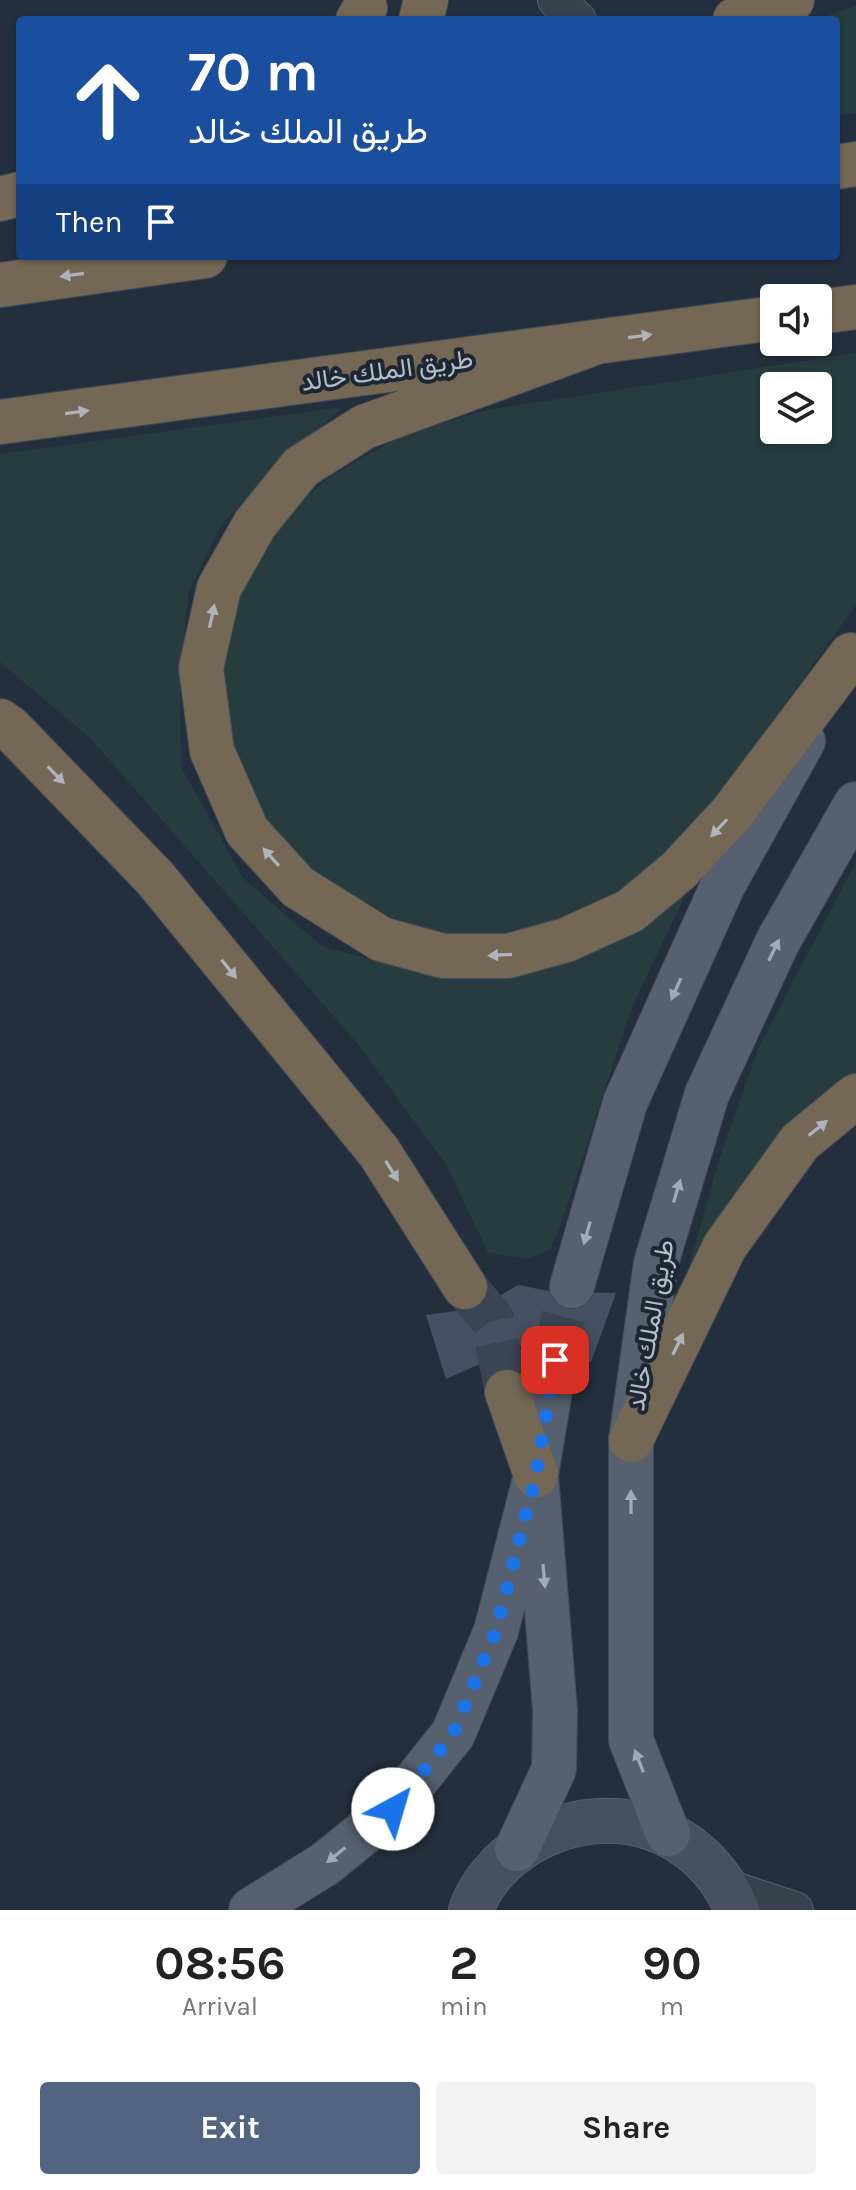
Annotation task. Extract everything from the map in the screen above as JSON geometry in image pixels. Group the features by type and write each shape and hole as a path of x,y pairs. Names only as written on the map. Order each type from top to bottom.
{"highway":[{"path":"746,16 792,0"},
{"path":"0,285 177,260"},
{"path":"832,310 856,307"},
{"name":"طريق الملك خالد","path":"0,422 760,320"},
{"path":"594,343 364,427 301,467 255,524 219,588 201,668 212,751 247,831 298,887 381,939 443,956 508,956 566,940 630,911 679,870 731,814 854,651"},
{"path":"0,721 155,878 379,1152 465,1287"},
{"path":"631,1440 725,1246 800,1142 856,1096"},
{"path":"507,1392 536,1475"}],"main road":[{"path":"572,1286 625,1103 723,885 854,651"},
{"name":"طريق الملك خالد","path":"668,1834 631,1740 631,1440 656,1263 707,1094 778,941 856,804"},
{"path":"251,1910 325,1864 393,1809 453,1734 496,1631 536,1475 555,1360"},
{"path":"517,1849 554,1769 555,1710 536,1475"}],"street":[{"path":"556,0 574,16"},
{"path":"469,1908 491,1874 517,1849 551,1830 590,1820 630,1821 668,1834 702,1856 732,1899 795,1910"}],"green space":[{"path":"856,6 856,113 840,115 840,16 826,16"},
{"path":"856,353 856,605 698,824 607,900 526,934 437,935 362,905 289,852 237,776 221,690 231,605 276,523 332,475 405,434 487,410"},
{"path":"343,407 281,461 221,525 189,590 180,670 181,767 243,878 323,947 431,974 571,963 662,911 690,885 631,1009 559,1230 550,1250 525,1259 488,1252 445,1163 357,1043 91,739 0,662 0,454"},
{"path":"856,862 856,1074 781,1145 686,1277 719,1160 758,1049"}],"building":[{"path":"518,1285 554,1292 616,1293 591,1362 526,1343 446,1379 426,1315 479,1308"}],"tunnel":[{"path":"555,1360 572,1286"},
{"path":"465,1287 492,1319 507,1392"}],"route":[{"path":"393,1809 453,1734 496,1631 536,1475 555,1360"}]}
